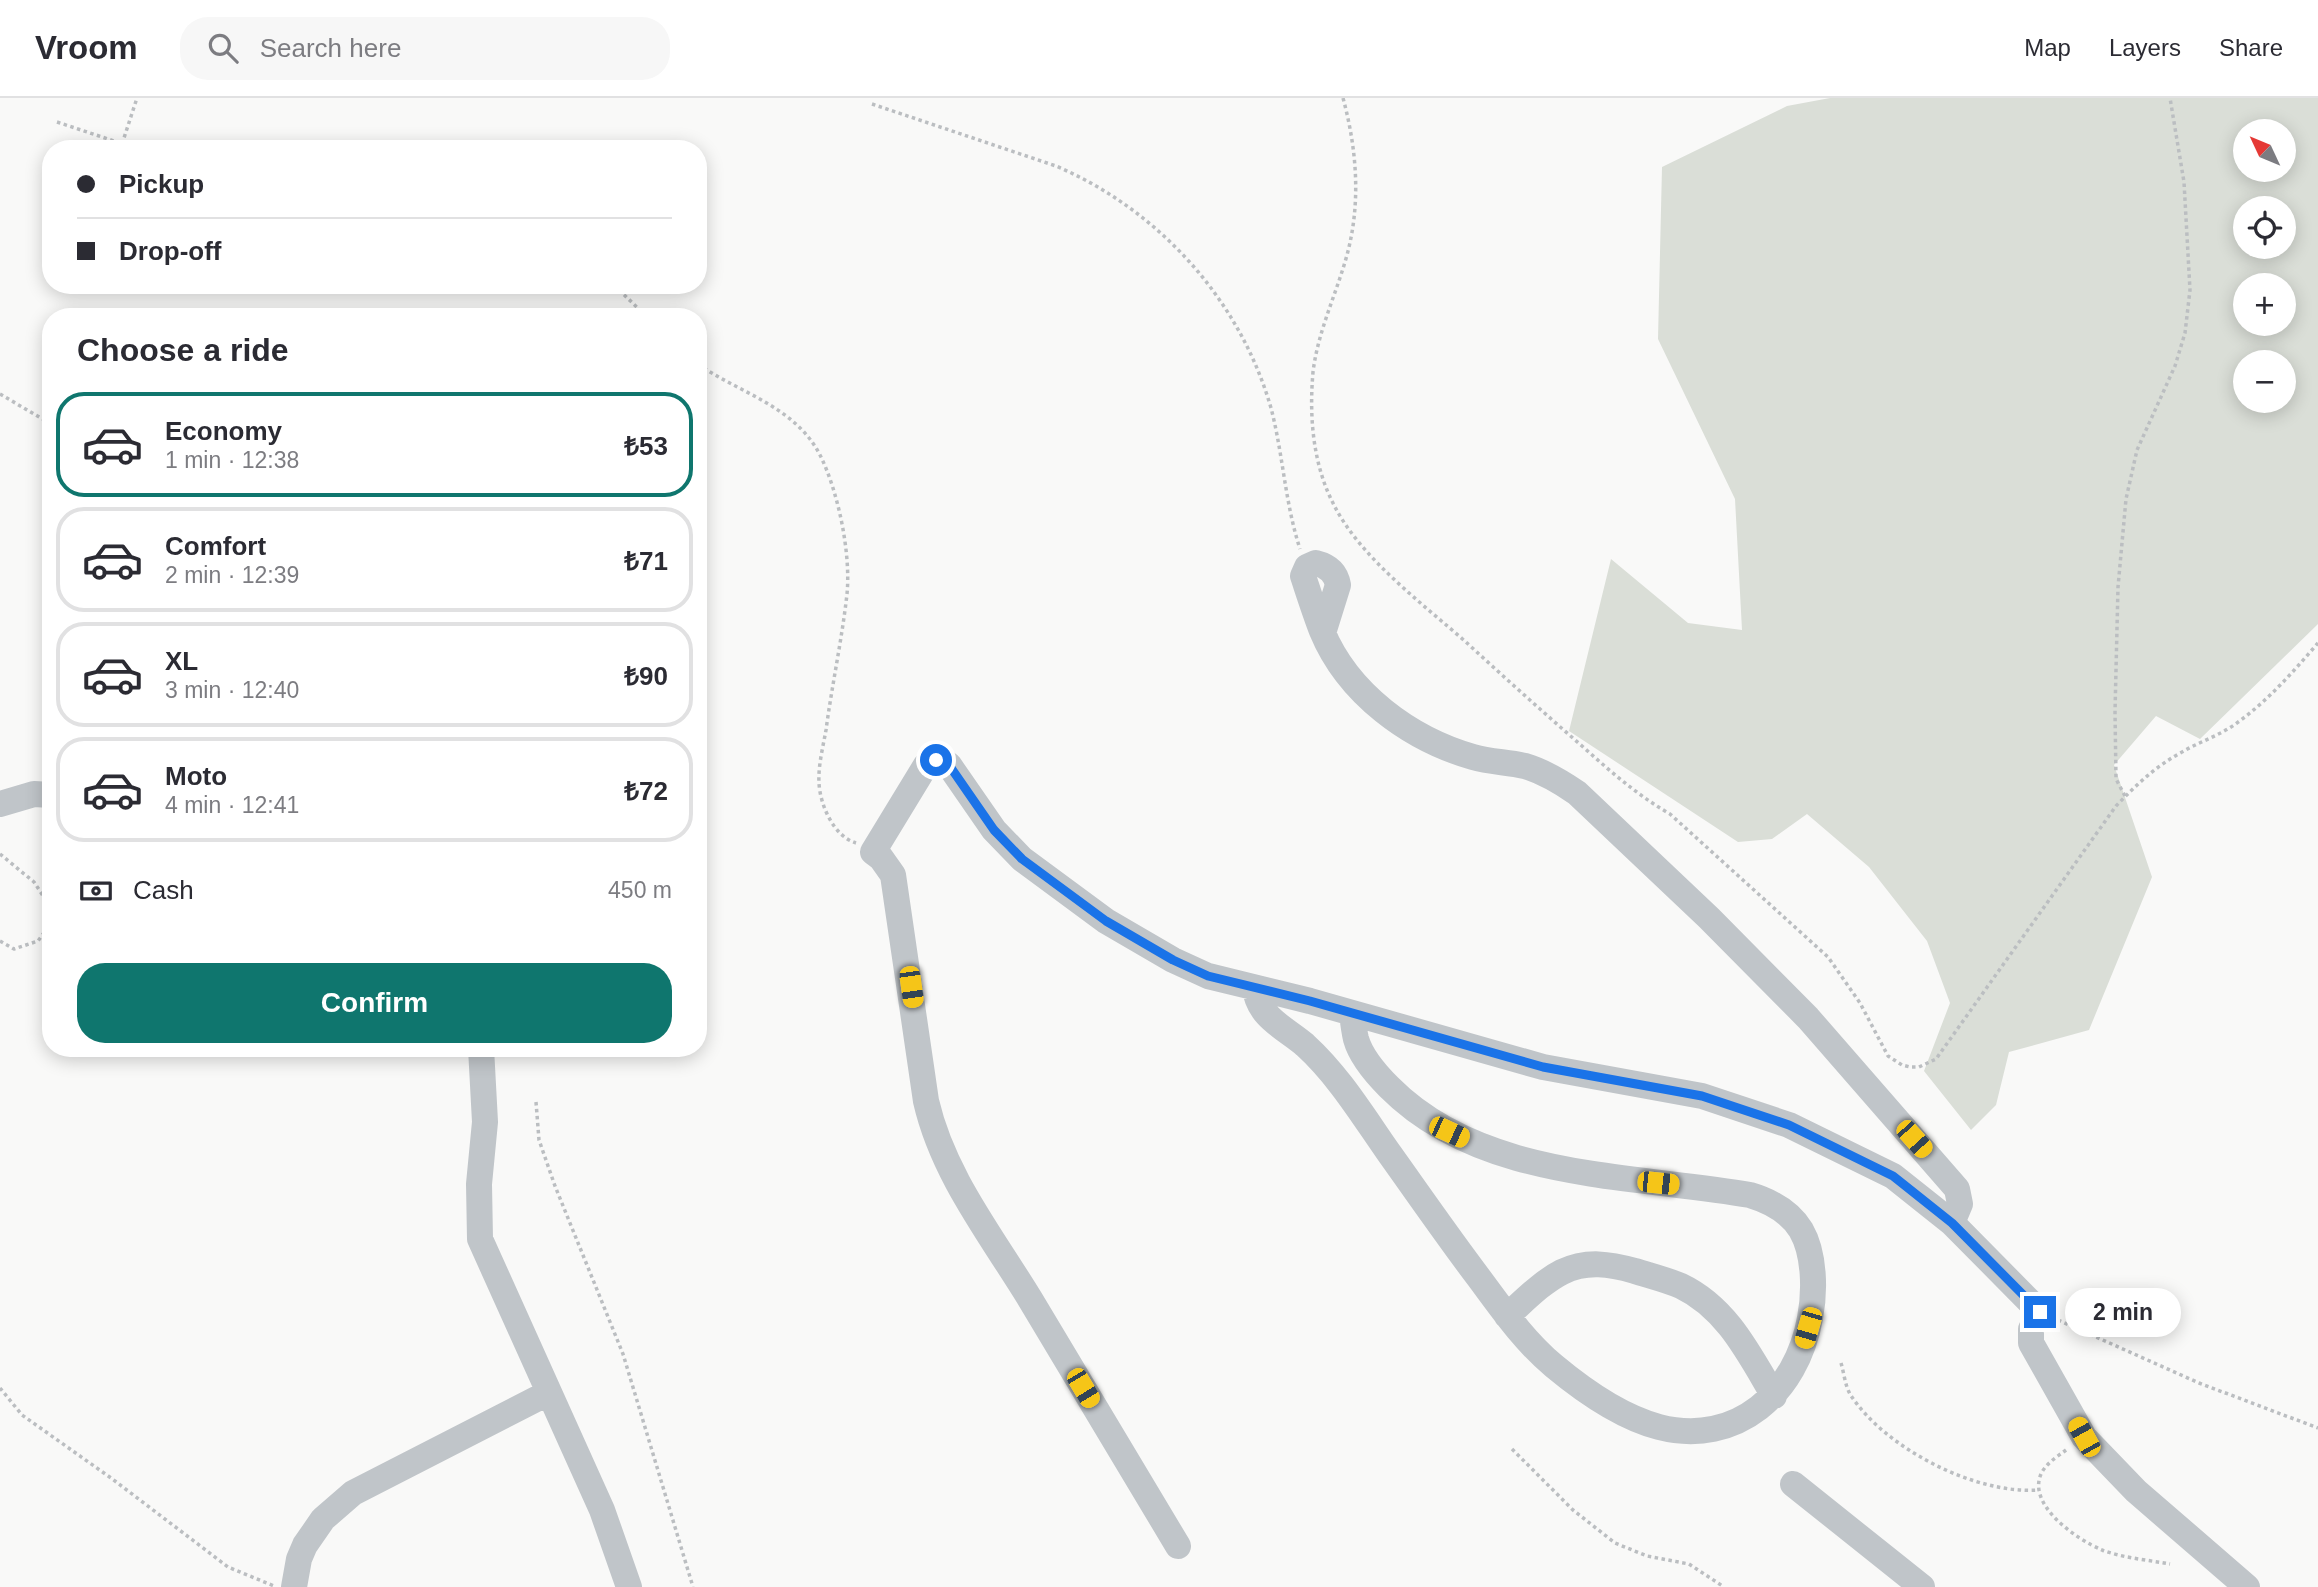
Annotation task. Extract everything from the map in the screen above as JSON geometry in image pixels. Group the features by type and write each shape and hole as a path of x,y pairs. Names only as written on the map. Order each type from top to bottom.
{"street":[{"path":"1307,567 1303,576 1323,633 1355,682 1378,706 1403,726 1430,741 1457,752 1540,772 1577,793 1759,967 1878,1095 1957,1189 1960,1204 1952,1223"},
{"path":"1178,1546 946,1162 931,1124 893,875 873,852 930,761 941,760 949,765 1007,845 1071,898 1173,960 1208,976 1543,1067 1683,1092 1759,1113 1893,1176 1952,1223 2040,1312 2031,1329 2031,1343 2084,1437 2136,1491 2247,1587"},
{"path":"0,804 34,794 42,794"},
{"path":"1255,988 1261,1010 1306,1046 1341,1085 1507,1316 1534,1347 1577,1384 1629,1415 1661,1427 1695,1430 1719,1427 1755,1411 1774,1396 1797,1361 1812,1311 1812,1271 1808,1251 1802,1231 1786,1213 1763,1199 1750,1195 1641,1182 1572,1170 1466,1140 1414,1110 1382,1080 1356,1041 1352,1013"},
{"path":"481,1057 485,1122 479,1184 480,1239 602,1510 629,1587"},
{"path":"1507,1316 1551,1279 1576,1267 1610,1264 1665,1280 1695,1294 1721,1315 1740,1340 1774,1396"},
{"path":"294,1587 299,1559 313,1532 330,1512 353,1493 548,1393"},
{"path":"1793,1484 1922,1587"}],"path":[{"path":"123,140 137,98"},
{"path":"1343,98 1354,148 1356,200 1347,255 1329,304 1317,349 1312,398 1319,467 1334,505 1353,536 1378,563 1547,716 1640,796 1670,814 1828,957 1860,1003 1888,1056 1902,1065 1919,1067 1936,1059 2125,796 2169,759 2216,737 2254,710 2287,679 2318,643"},
{"path":"2125,796 2116,779 2115,712 2118,587 2126,499 2137,450 2177,359 2185,332 2190,290 2183,182 2171,98"},
{"path":"872,104 1078,175 1120,200 1179,251 1214,291 1243,336 1254,360 1271,411 1295,532 1307,567"},
{"path":"57,122 110,140"},
{"path":"623,294 637,308"},
{"path":"707,369 782,412 819,453 827,474 844,543 847,592 821,767 820,791 827,813 841,833 850,842 873,852"},
{"path":"0,394 42,419"},
{"path":"0,854 34,881 42,894"},
{"path":"0,941 13,949 38,941 42,935"},
{"path":"536,1102 539,1140 623,1353 692,1587"},
{"path":"2040,1312 2199,1383 2318,1428"},
{"path":"1841,1363 1848,1391 1860,1407 1886,1434 1906,1449 1987,1485 2010,1491 2039,1490"},
{"path":"0,1388 23,1415 228,1567 276,1587"},
{"path":"2084,1437 2047,1465 2040,1477 2039,1490 2044,1504 2061,1524 2089,1544 2119,1555 2170,1564"},
{"path":"1513,1449 1573,1510 1615,1543 1647,1556 1689,1564 1724,1587"}],"shaded area":[{"path":"1830,98 2318,98 2318,624 2200,739 2156,716 2114,765 2152,877 2089,1030 2009,1052 1996,1105 1971,1130 1924,1071 1950,1003 1927,941 1869,867 1807,814 1772,839 1738,842 1569,731 1611,559 1688,623 1742,630 1735,499 1658,339 1662,167 1787,106"}],"route":[{"path":"936,760 949,765 994,830 1022,859 1071,898 1173,960 1208,976 1310,1001 1543,1067 1702,1096 1745,1108 1789,1125 1893,1176 1952,1223 2040,1312"}]}
